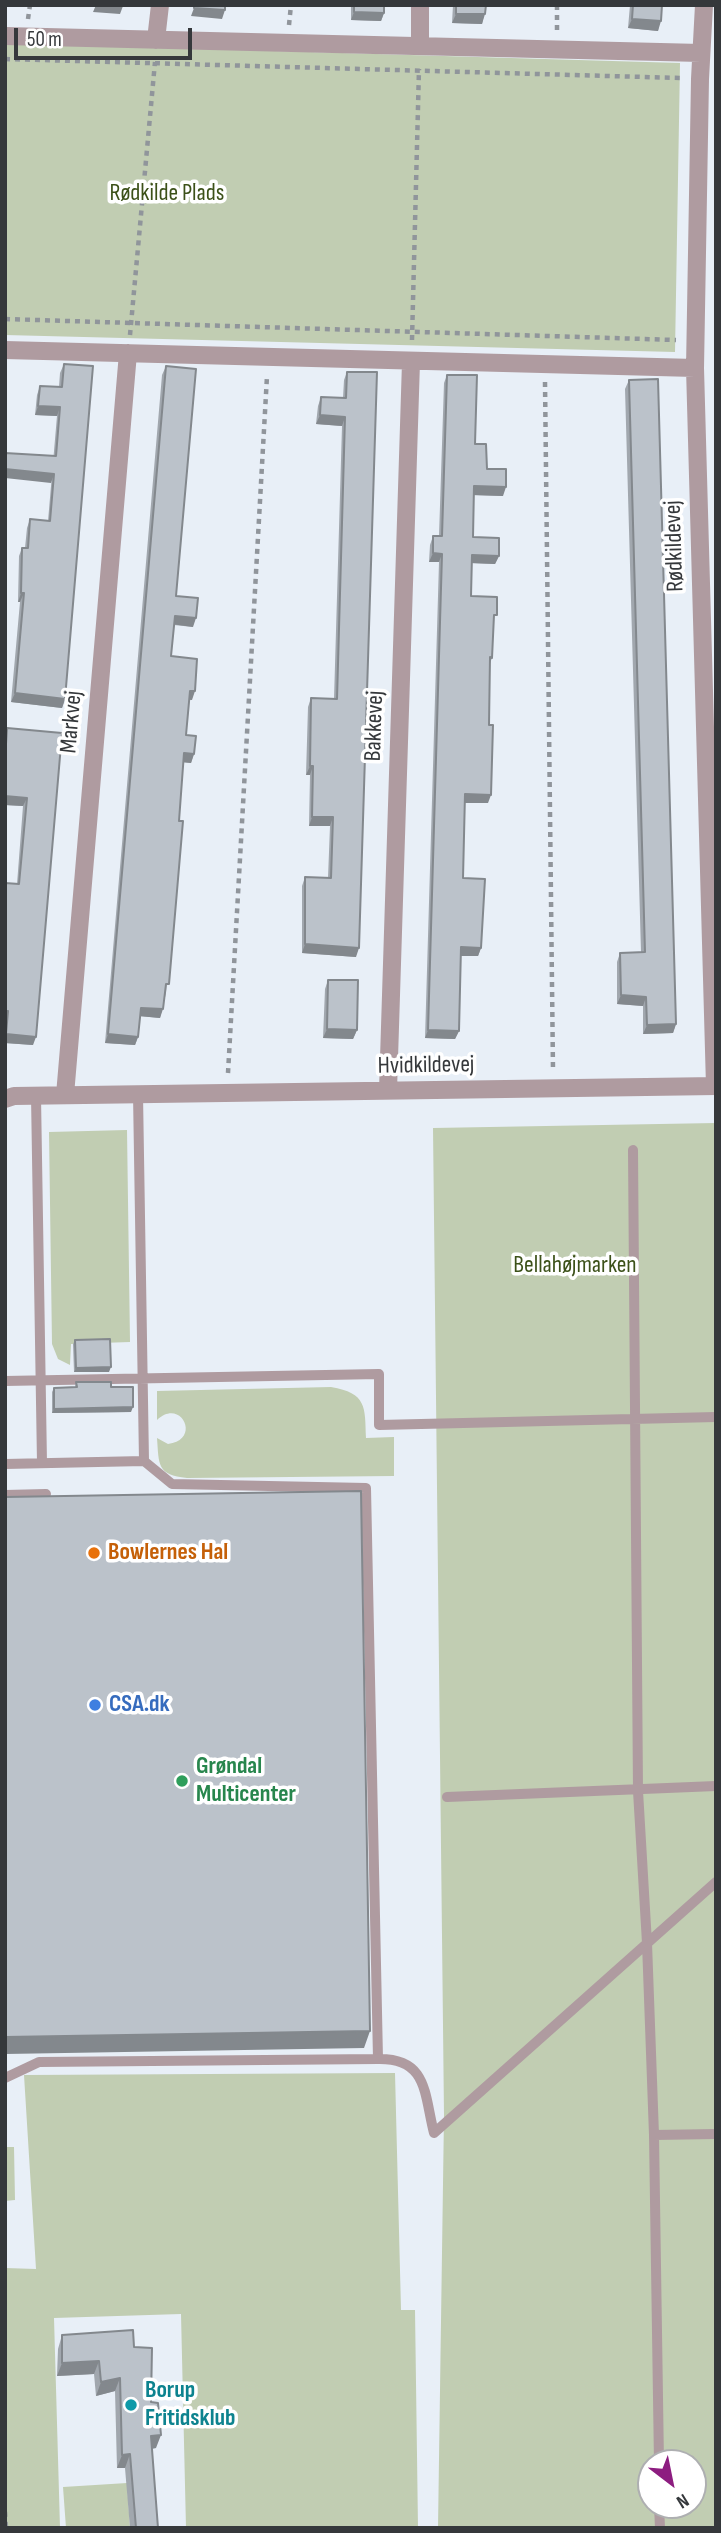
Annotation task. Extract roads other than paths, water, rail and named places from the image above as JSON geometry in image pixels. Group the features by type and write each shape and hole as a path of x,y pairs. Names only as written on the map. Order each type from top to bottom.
{"street":[{"path":"156,40 160,5"},
{"path":"420,5 420,46"},
{"name":"Rødkildevej","path":"704,5 695,368 716,1086"},
{"path":"5,36 701,52"},
{"path":"5,350 695,368"},
{"name":"Markvej","path":"65,1095 128,353"},
{"name":"Bakkevej","path":"388,1090 411,362"},
{"name":"Hvidkildevej","path":"8,1096 716,1086"}],"lane":[{"path":"138,1094 144,1461"},
{"path":"36,1096 42,1463"},
{"path":"633,1150 638,1791 654,2135 659,2449"},
{"path":"5,1381 379,1374 379,1425 716,1417"},
{"path":"5,1464 144,1461 172,1485 366,1488 378,2059"},
{"path":"5,1495 46,1494"},
{"path":"447,1797 716,1786"},
{"path":"5,2078 38,2062 397,2059 408,2063 419,2074 434,2133 716,1882"},
{"path":"654,2135 716,2134"}],"place":[{"name":"Bowlernes Hal","path":"94,1553"},
{"name":"CSA.dk","path":"95,1705"},
{"name":"Grøndal Multicenter","path":"182,1781"},
{"name":"Borup Fritidsklub","path":"131,2405"}],"park label":[{"name":"Rødkilde Plads","path":"167,194"},
{"name":"Bellahøjmarken","path":"575,1266"}]}
